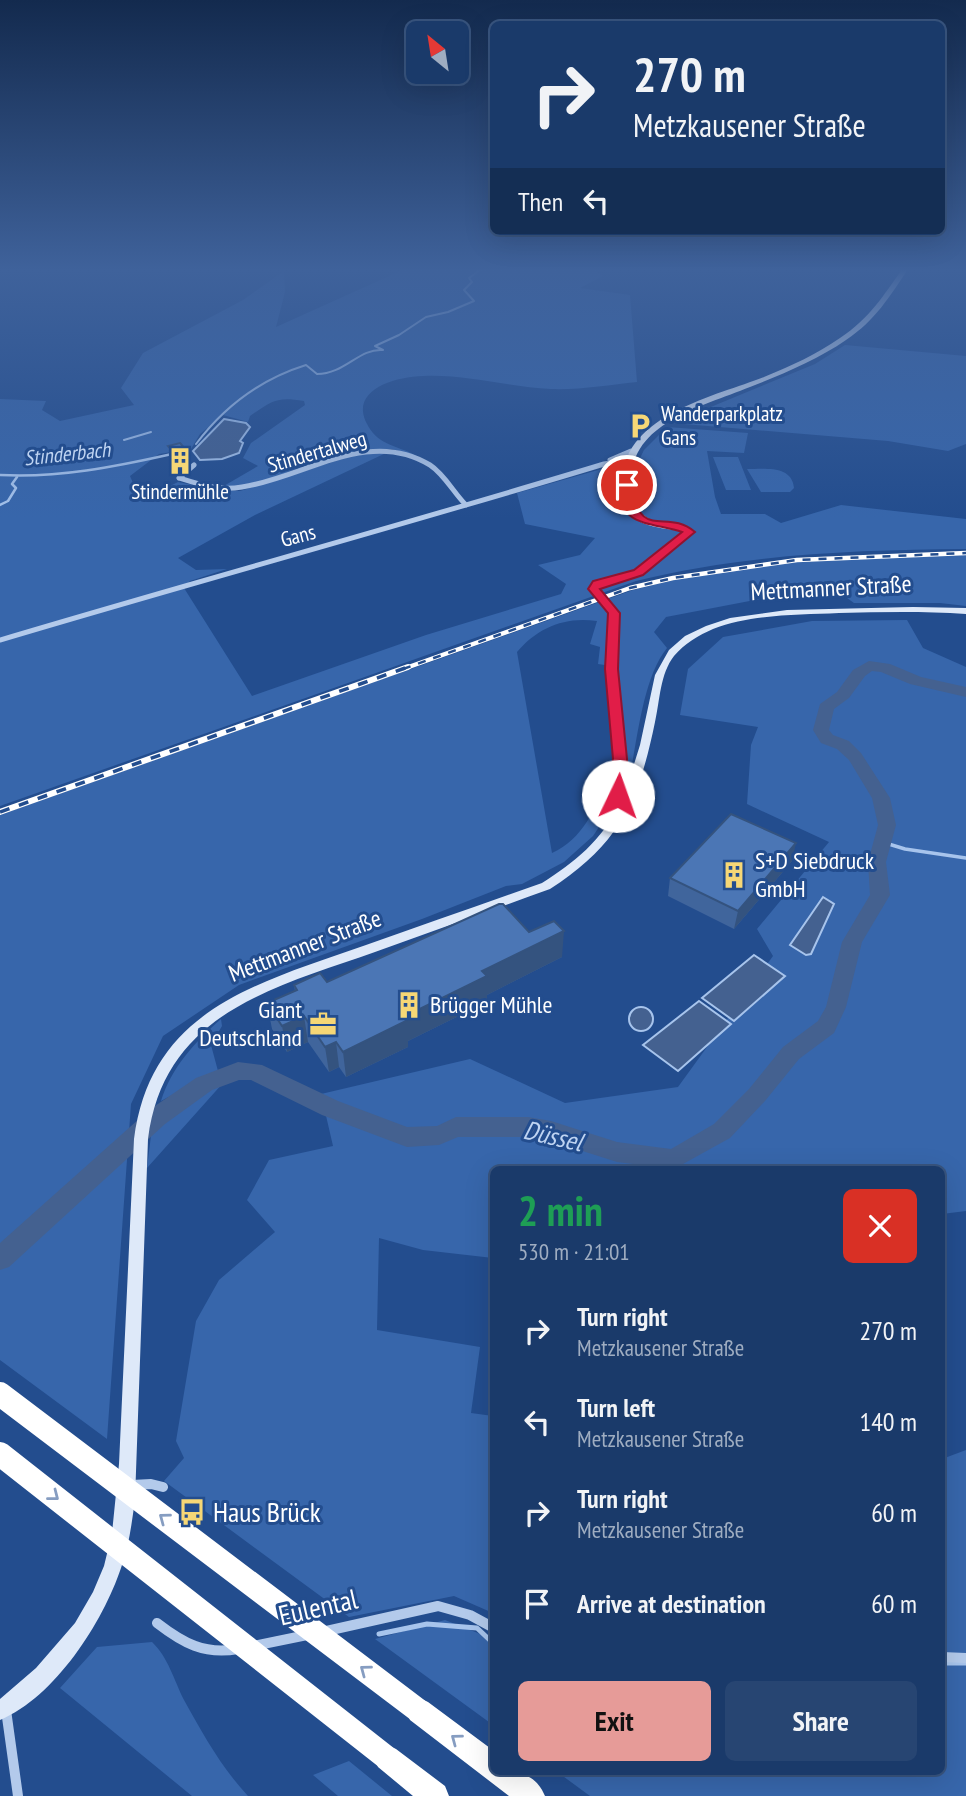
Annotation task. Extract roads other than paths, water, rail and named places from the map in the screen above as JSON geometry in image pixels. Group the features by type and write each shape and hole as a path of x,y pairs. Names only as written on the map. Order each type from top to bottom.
{"highway":[{"path":"0,1394 490,1765"},
{"path":"0,1454 435,1796"},
{"path":"503,1775 531,1796"}],"main road":[{"path":"627,804 620,802 618,796 620,759 611,669 614,613 594,589 598,584 638,572 690,532 681,527 649,523 632,511 627,498 630,455"},
{"name":"Mettmanner Straße","path":"142,1150 147,1110 159,1077 179,1047 201,1024 226,1005 265,986 546,886 582,863 603,844 627,804 647,738 664,663 673,651 692,637 721,625 761,614 908,609 966,611"},
{"name":"Mettmanner Straße","path":"3,1709 39,1681 91,1619 107,1588 125,1518 128,1485"}],"street":[{"path":"630,455 657,425 672,415 795,366 819,352"},
{"name":"Stindertalweg","path":"194,464 179,478 224,489 243,489 328,461 367,452 389,451 428,464 466,505"},
{"name":"Gans","path":"604,464 630,455"},
{"name":"Gans","path":"0,640 630,455"},
{"name":"Mettmanner Straße","path":"128,1485 142,1150"},
{"path":"128,1485 151,1484 163,1487"},
{"name":"Eulental","path":"157,1623 181,1642 217,1654 438,1606 470,1615 490,1626"},
{"path":"945,1657 966,1658"},
{"path":"3,1709 18,1796"}],"waterway":[{"name":"Stinderbach","path":"196,444 231,406 274,378 306,365 317,374 327,373 369,352"},
{"path":"124,440 151,432"},
{"name":"Stinderbach","path":"0,475 86,471 172,454"},
{"path":"0,505 8,501 16,488 12,484 17,477"},
{"name":"Düssel","path":"0,1259 157,1117 204,1084 238,1071 254,1071 330,1108 407,1137 439,1135 456,1127 528,1127 551,1131 617,1152 674,1159 722,1131 757,1095 791,1053 826,1027 836,1007 852,942 880,895 877,862 887,825 881,798 855,757 843,745 827,739 821,730 826,707 843,695 859,673 869,666 884,667 916,681 966,692"},
{"path":"882,842 905,849 966,858"},
{"path":"379,1634 427,1624 477,1628 490,1640"},
{"path":"945,1663 966,1663"}],"railway":[{"path":"403,669 630,588 673,578 797,560 966,553"},
{"path":"0,812 408,667"}],"place":[{"name":"Wanderparkplatz Gans","path":"640,426"},
{"name":"Stindermühle","path":"180,461"},
{"name":"S+D Siebdruck GmbH","path":"734,875"},
{"name":"Brügger Mühle","path":"409,1005"},
{"name":"Giant Deutschland","path":"323,1024"},
{"name":"Haus Brück","path":"192,1512"}]}
